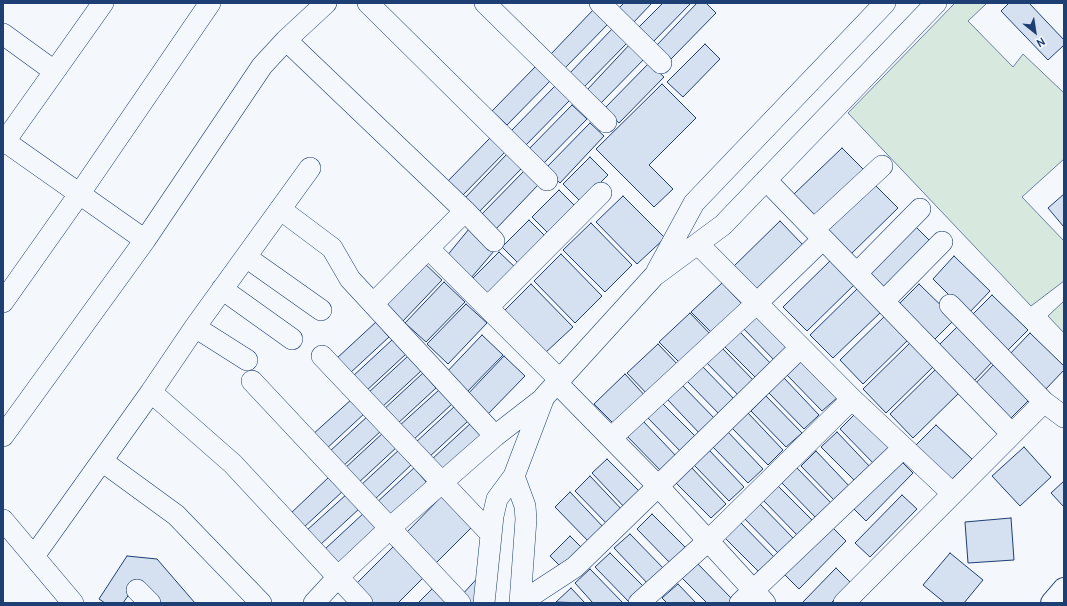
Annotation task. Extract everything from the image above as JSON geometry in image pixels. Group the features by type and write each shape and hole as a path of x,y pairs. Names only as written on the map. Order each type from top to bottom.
{"main road":[{"path":"1052,603 1064,589"}],"street":[{"path":"103,3 4,142 80,193 145,240"},
{"path":"3,302 80,193 210,3"},
{"path":"3,436 145,240 262,66 286,40 326,3"},
{"path":"368,3 547,180"},
{"path":"485,3 606,122"},
{"path":"600,3 661,63"},
{"path":"654,276 694,203 885,3"},
{"path":"314,603 338,577 390,528 553,386 654,276 723,225 936,3"},
{"path":"3,34 54,71"},
{"path":"286,40 466,211 494,241"},
{"path":"611,438 757,303 818,234 882,166"},
{"path":"34,556 151,392 195,326 310,168"},
{"path":"766,180 1011,433"},
{"path":"488,307 601,193"},
{"path":"280,209 332,248 350,279 495,436"},
{"path":"857,273 920,209"},
{"path":"373,304 466,211"},
{"path":"884,301 942,242"},
{"path":"698,244 852,399 952,493"},
{"path":"428,248 488,307 553,386 611,438 658,486 708,541 752,599 903,448"},
{"path":"246,257 321,310"},
{"path":"222,289 292,339"},
{"path":"950,305 1044,402 1064,417"},
{"path":"195,326 247,360"},
{"path":"520,603 575,567 800,348"},
{"path":"322,356 491,534"},
{"path":"252,381 460,603"},
{"path":"484,603 491,534 497,499 514,476 553,386"},
{"path":"151,392 233,464 362,603"},
{"path":"639,603 708,541 852,399"},
{"path":"844,603 1011,433 1044,402"},
{"path":"102,461 182,521 261,603"},
{"path":"514,476 525,506 526,513 520,603"},
{"path":"3,520 73,603"}],"shaded area":[{"path":"955,3 987,3 968,21 1013,67 1023,54 1064,93 1064,159 1022,197 1064,241 1064,281 1031,306 848,113"},
{"path":"1064,301 1064,333 1048,316"}],"building":[{"path":"624,3 652,3 632,24 617,10"},
{"path":"663,3 691,3 652,43 638,28"},
{"path":"697,3 706,3 716,13 671,59 657,45"},
{"path":"1009,3 1029,3 1064,40 1064,45 1048,60 1001,11"},
{"path":"594,9 609,23 564,69 550,55"},
{"path":"613,28 628,42 583,88 569,74"},
{"path":"631,43 646,57 601,103 587,90"},
{"path":"705,44 720,59 683,97 667,82"},
{"path":"649,63 664,77 619,123 604,109"},
{"path":"537,65 552,79 507,125 492,111"},
{"path":"662,84 696,118 649,165 673,189 654,207 596,149"},
{"path":"555,86 570,100 525,146 510,132"},
{"path":"572,105 587,119 542,165 527,151"},
{"path":"590,123 604,136 560,183 545,169"},
{"path":"490,138 505,152 460,198 445,184"},
{"path":"842,148 865,171 817,218 794,194"},
{"path":"507,154 522,168 477,214 463,200"},
{"path":"590,157 608,175 581,202 563,184"},
{"path":"525,170 539,184 495,230 480,216"},
{"path":"875,185 898,208 850,255 827,231"},
{"path":"559,190 577,208 550,235 532,217"},
{"path":"1064,194 1064,227 1048,208"},
{"path":"623,196 665,238 637,264 596,222"},
{"path":"529,220 547,238 520,265 502,247"},
{"path":"780,221 803,245 755,291 732,268"},
{"path":"911,222 935,246 887,292 863,268"},
{"path":"591,223 632,265 605,292 563,250"},
{"path":"469,229 494,251 471,278 446,257"},
{"path":"499,252 518,270 491,297 472,279"},
{"path":"561,254 602,296 575,323 534,281"},
{"path":"954,256 990,291 968,314 933,279"},
{"path":"831,260 855,284 807,331 783,307"},
{"path":"422,261 442,280 403,321 383,302"},
{"path":"444,282 465,302 426,342 405,323"},
{"path":"722,283 744,306 714,335 691,312"},
{"path":"531,284 573,327 545,353 504,311"},
{"path":"919,284 955,319 933,341 897,306"},
{"path":"858,288 881,312 833,358 810,335"},
{"path":"992,295 1028,330 1006,352 970,317"},
{"path":"466,304 487,323 448,364 427,344"},
{"path":"757,312 792,349 777,363 742,327"},
{"path":"690,313 712,336 682,365 659,342"},
{"path":"888,313 911,337 863,384 840,360"},
{"path":"376,322 389,337 349,374 336,359"},
{"path":"958,326 994,360 972,383 936,348"},
{"path":"739,331 775,368 760,382 724,346"},
{"path":"1030,333 1064,366 1064,370 1044,391 1008,356"},
{"path":"482,335 503,355 464,395 443,376"},
{"path":"392,340 406,354 366,391 352,377"},
{"path":"911,342 934,366 886,413 863,389"},
{"path":"658,344 680,367 649,396 627,373"},
{"path":"722,348 757,384 742,399 706,362"},
{"path":"408,356 421,371 381,408 368,393"},
{"path":"504,356 525,376 486,416 465,397"},
{"path":"802,360 838,397 822,411 787,375"},
{"path":"996,362 1032,397 1010,419 974,385"},
{"path":"701,365 737,402 721,416 686,380"},
{"path":"938,367 961,391 913,438 890,414"},
{"path":"423,373 436,388 396,425 383,410"},
{"path":"625,374 647,398 617,427 594,404"},
{"path":"784,378 819,415 804,429 769,393"},
{"path":"682,385 717,421 702,436 667,399"},
{"path":"439,390 452,404 412,441 399,426"},
{"path":"766,396 802,433 786,447 751,411"},
{"path":"352,399 365,413 325,450 312,435"},
{"path":"662,403 698,439 683,454 647,417"},
{"path":"455,406 468,421 428,458 415,443"},
{"path":"748,413 783,450 768,465 732,428"},
{"path":"855,414 891,450 875,465 840,429"},
{"path":"369,415 382,430 342,467 329,452"},
{"path":"642,420 677,457 662,472 626,435"},
{"path":"471,423 485,437 445,474 431,460"},
{"path":"936,425 972,459 949,482 914,447"},
{"path":"384,432 397,447 357,484 344,469"},
{"path":"728,432 763,469 748,483 713,447"},
{"path":"837,432 872,469 857,483 821,447"},
{"path":"1024,447 1051,477 1020,506 992,476"},
{"path":"400,449 413,463 373,501 360,486"},
{"path":"709,450 744,487 729,501 694,465"},
{"path":"816,451 851,488 836,502 801,466"},
{"path":"898,458 913,473 866,521 851,506"},
{"path":"607,459 643,495 627,510 592,473"},
{"path":"691,467 726,504 711,518 675,482"},
{"path":"414,468 427,483 387,520 374,505"},
{"path":"797,468 833,505 818,520 782,483"},
{"path":"590,476 625,513 610,527 575,491"},
{"path":"329,477 343,491 303,528 290,514"},
{"path":"1064,481 1064,507 1051,493"},
{"path":"778,486 814,522 799,537 763,500"},
{"path":"570,492 605,529 590,543 555,507"},
{"path":"347,494 360,508 320,545 306,531"},
{"path":"443,495 474,525 435,564 405,534"},
{"path":"902,495 917,509 870,557 855,543"},
{"path":"759,503 794,539 779,554 743,517"},
{"path":"365,512 379,526 339,563 325,549"},
{"path":"652,514 688,550 672,565 637,529"},
{"path":"1011,518 1014,560 968,563 965,522"},
{"path":"740,522 775,558 760,573 724,537"},
{"path":"831,526 846,541 799,589 784,574"},
{"path":"630,534 665,570 649,585 614,548"},
{"path":"570,536 584,550 564,570 550,556"},
{"path":"393,547 424,577 398,603 372,603 355,585"},
{"path":"610,553 646,589 630,603 595,567"},
{"path":"950,553 983,580 964,603 945,603 923,585"},
{"path":"127,556 157,559 195,603 161,603 139,580 123,603 105,603 99,599"},
{"path":"697,563 733,600 729,603 707,603 682,578"},
{"path":"836,568 851,583 831,603 802,603"},
{"path":"590,569 623,603 593,603 575,583"},
{"path":"483,572 483,603 464,603 460,597"},
{"path":"678,584 696,603 667,603 662,598"},
{"path":"433,588 448,603 418,603"},
{"path":"571,588 585,603 556,602"}]}
